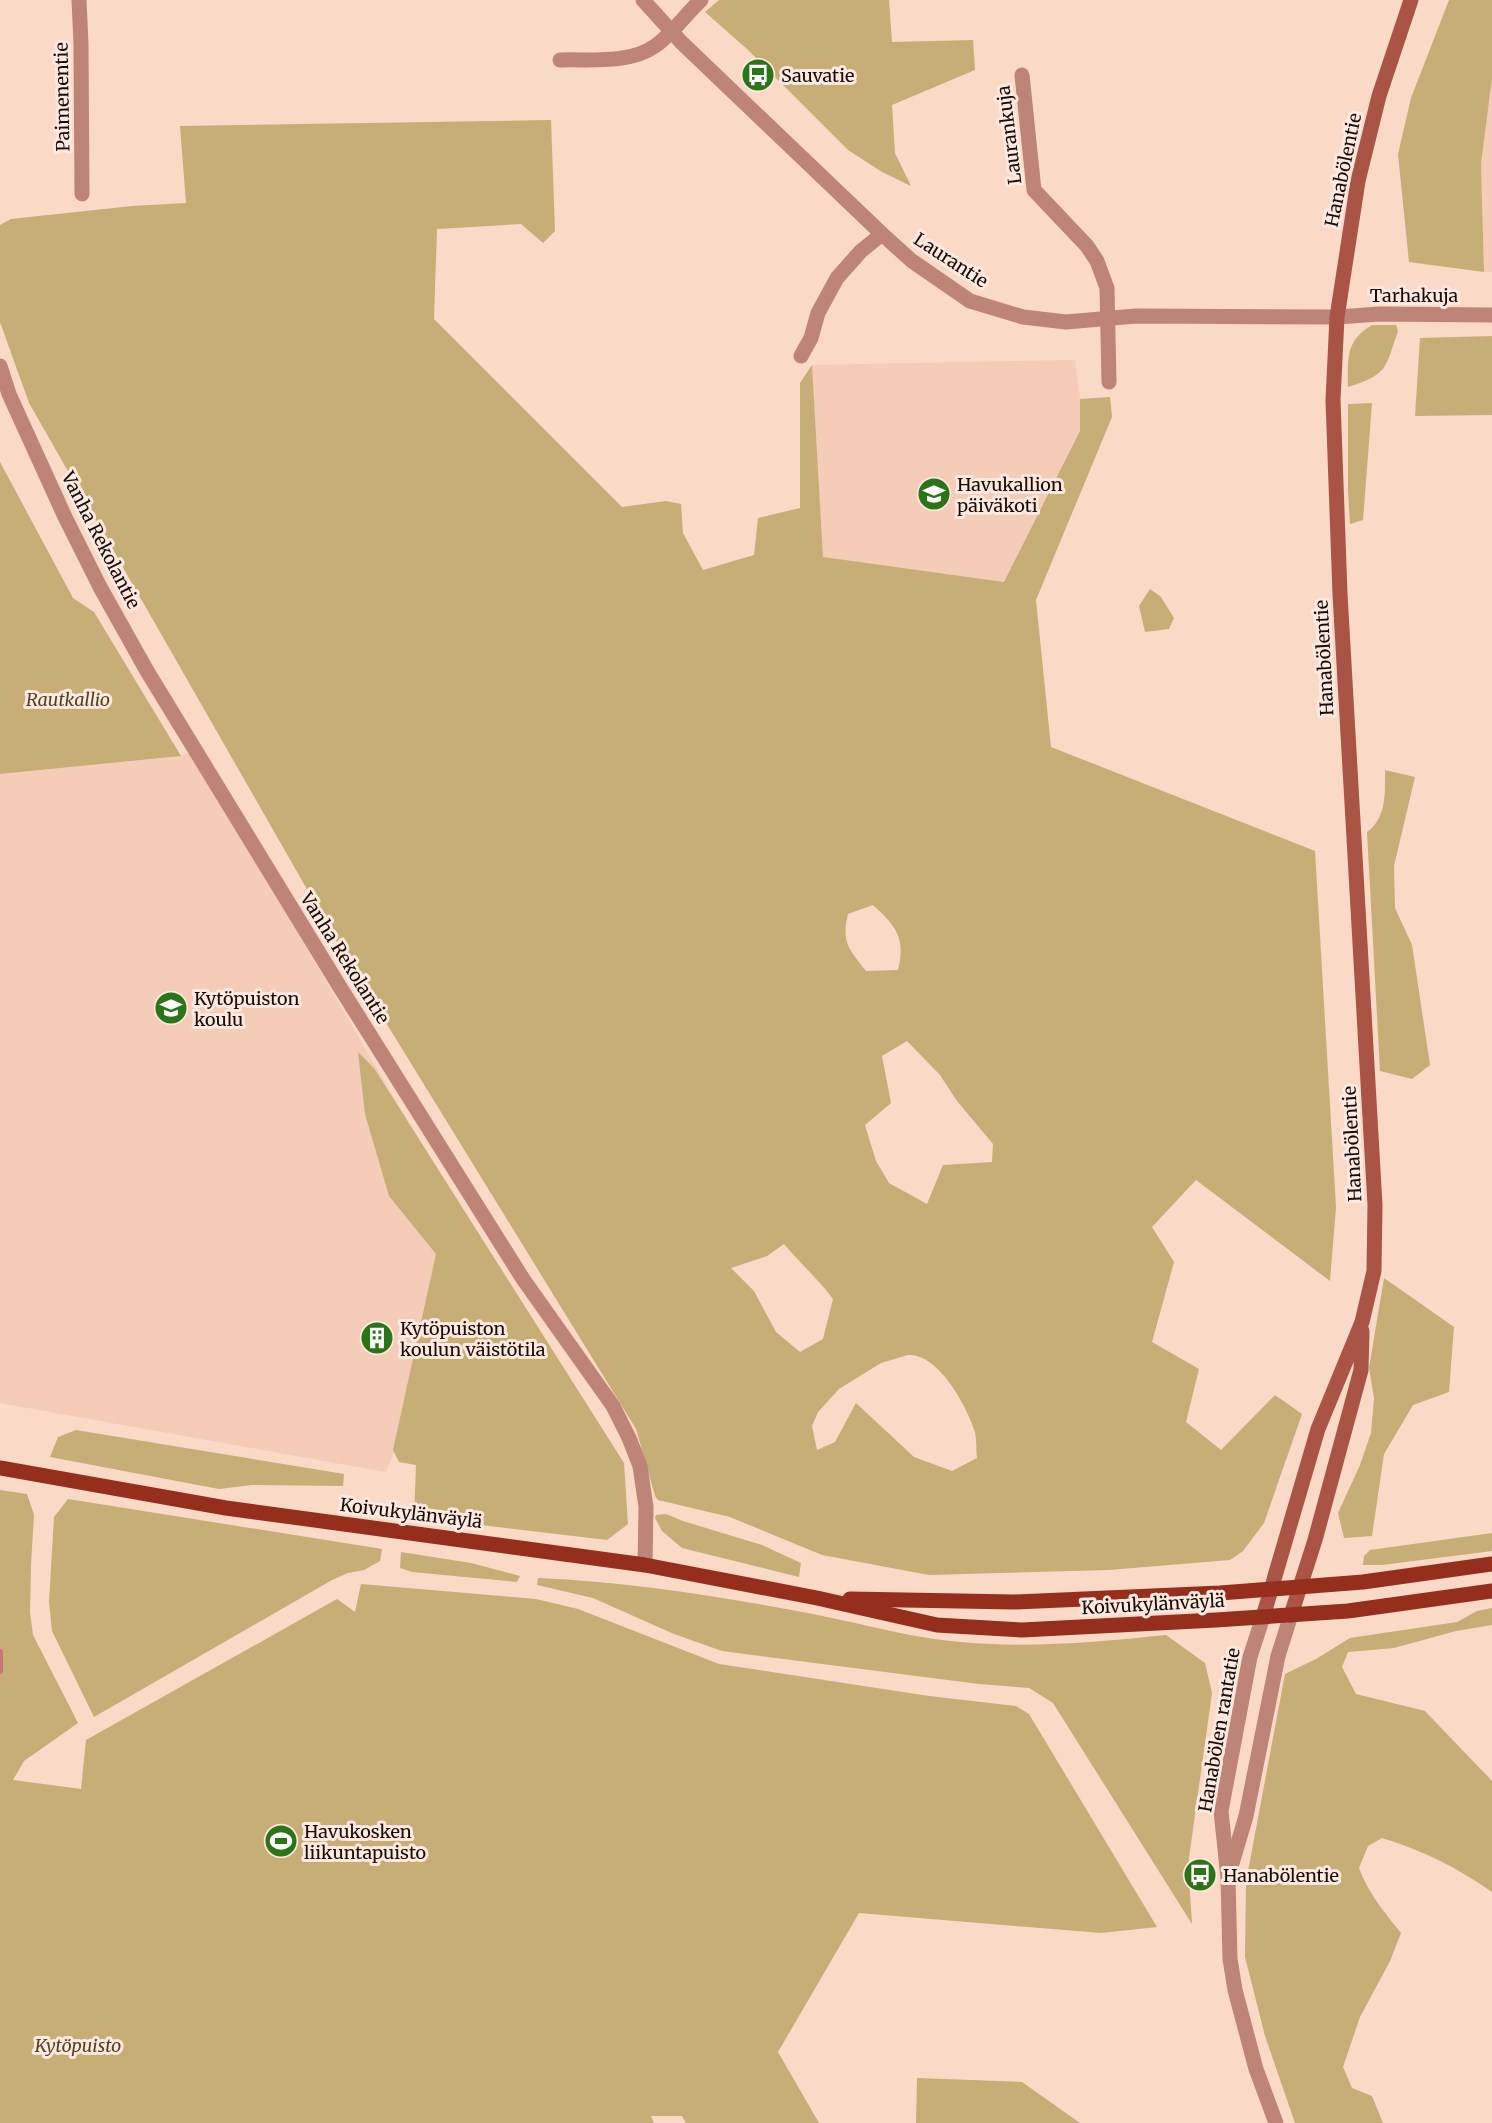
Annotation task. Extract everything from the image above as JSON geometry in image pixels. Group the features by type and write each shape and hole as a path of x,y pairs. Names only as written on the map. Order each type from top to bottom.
{"main road":[{"name":"Hanabölentie","path":"1271,1590 1318,1430 1362,1322 1374,1271 1374,1205 1339,570 1334,400 1337,317 1358,181 1379,96 1411,0"},
{"name":"Hanabölentie","path":"1291,1615 1315,1540 1360,1370 1362,1322"},
{"name":"Koivukylänväylä","path":"0,1468 226,1508 645,1565 817,1598 937,1625 1022,1630 1263,1617 1348,1611 1492,1591"},
{"name":"Koivukylänväylä","path":"817,1598 1014,1602 1271,1590 1364,1582 1492,1564"},
{"name":"Hanabölen rantatie","path":"1263,1617 1271,1590"}],"street":[{"name":"Paimenentie","path":"79,0 82,194"},
{"name":"Laurantie","path":"643,0 670,31 882,234 912,261 970,301 1023,316 1066,322 1108,317 1337,317"},
{"path":"560,60 622,58 639,54 656,46 701,0"},
{"name":"Laurankuja","path":"1022,75 1034,190 1087,246 1097,261 1107,288 1109,382"},
{"path":"801,356 811,338 818,313 837,278 861,251 882,234"},
{"name":"Tarhakuja","path":"1337,317 1380,314 1492,315"},
{"name":"Vanha Rekolantie","path":"0,366 9,394 65,517 100,587 147,671 338,984 523,1279 613,1406 640,1466 646,1507 645,1565"},
{"name":"Hanabölen rantatie","path":"1228,1878 1246,1816 1278,1656 1291,1615"},
{"name":"Hanabölen rantatie","path":"1263,1617 1251,1657 1221,1811 1228,1878 1230,1959 1235,1990 1256,2068 1276,2123"}],"shaded area":[{"path":"1492,78 1492,272 1484,272 1481,164"},
{"name":"Havukallion päiväkoti","path":"1075,360 1080,399 1080,431 1005,582 823,558 812,365"},
{"name":"Kytöpuiston koulu","path":"192,752 478,1241 386,1472 0,1403 0,774 181,756"}],"green space":[{"path":"719,0 889,0 892,42 973,40 975,70 892,105 895,153 911,186 882,172 848,150 747,49 705,12"},
{"path":"1449,0 1492,0 1492,78 1481,164 1484,272 1409,262 1398,154 1411,98"},
{"path":"551,120 555,231 543,243 521,224 437,229 434,319 622,507 666,501 681,504 683,533 703,570 754,555 758,518 800,508 800,383 812,365 823,557 1004,582 1080,431 1080,399 1110,397 1112,417 1036,600 1051,747 1315,851 1336,1207 1330,1281 1196,1180 1152,1227 1174,1262 1152,1342 1199,1369 1186,1422 1221,1450 1275,1395 1302,1414 1264,1523 1243,1551 1230,1560 1109,1570 929,1575 822,1555 730,1517 658,1500 655,1496 636,1429 348,961 29,403 0,322 0,225 11,219 132,206 186,203 180,126","holes":["873,905 888,920 900,941 898,970 866,971 855,957 846,939 848,914","907,1041 940,1075 957,1101 993,1144 992,1162 943,1165 927,1204 889,1183 876,1161 865,1125 891,1103 882,1056","784,1244 833,1299 823,1339 800,1352 776,1332 754,1291 731,1268 767,1256","908,1355 930,1362 940,1371 965,1407 976,1436 977,1458 952,1471 914,1457 856,1403 835,1442 817,1450 812,1426 818,1412 839,1389 881,1363"]},
{"path":"1372,325 1396,325 1398,331 1387,362 1384,368 1371,378 1348,387 1348,359 1353,344 1363,331"},
{"path":"1492,336 1492,415 1415,416 1420,338"},
{"path":"1372,403 1363,520 1350,524 1348,404"},
{"name":"Rautkallio","path":"0,462 73,598 94,612 181,756 0,774"},
{"path":"1150,589 1161,597 1174,618 1169,629 1145,632 1139,606"},
{"path":"1385,770 1415,777 1394,866 1395,908 1412,945 1430,1065 1412,1079 1380,1071 1367,832 1378,820 1384,804"},
{"path":"358,1052 374,1068 624,1463 628,1524 607,1540 414,1517 416,1465 399,1462 393,1450 436,1254 389,1196 365,1114"},
{"path":"1384,1278 1454,1327 1449,1392 1413,1405 1384,1454 1372,1536 1344,1538 1338,1513 1360,1465 1371,1433 1374,1398 1369,1368"},
{"path":"76,1430 344,1474 343,1486 252,1485 219,1489 50,1457 58,1437"},
{"name":"Kytöpuisto","path":"0,1490 27,1494 34,1515 30,1612 33,1635 78,1723 24,1761 13,1780 81,1789 86,1740 337,1599 355,1612 361,1584 536,1599 578,1609 719,1664 929,1696 1016,1706 1029,1714 1157,1927 1101,1933 859,1913 778,2052 819,2123 686,2123 682,2116 651,2116 654,2123 0,2123"},
{"path":"68,1499 382,1549 380,1561 364,1570 348,1573 332,1580 94,1717 52,1631 49,1602 54,1517"},
{"path":"666,1514 762,1545 801,1563 799,1577 682,1548 662,1531 655,1518 656,1515"},
{"path":"1492,1533 1492,1551 1382,1565 1363,1565 1364,1556 1370,1550"},
{"path":"401,1552 471,1563 520,1576 517,1582 412,1572 400,1568"},
{"path":"538,1578 607,1583 711,1596 813,1614 919,1637 963,1642 1050,1644 1166,1635 1205,1663 1212,1693 1188,1865 1192,1924 1053,1703 1029,1688 979,1684 722,1651 674,1634 593,1598 537,1585"},
{"path":"1492,1608 1492,1625 1456,1631 1394,1648 1348,1652 1342,1667 1356,1694 1425,1711 1492,1781 1492,1892 1466,1875 1411,1848 1382,1838 1368,1846 1359,1868 1372,1894 1401,1933 1390,1961 1360,2017 1343,2067 1352,2088 1372,2096 1383,2123 1295,2123 1265,2036 1245,1957 1246,1882 1285,1674 1316,1659 1350,1638 1457,1622 1477,1611"},
{"path":"917,2078 1022,2082 1080,2123 916,2123"}],"waterway":[{"path":"0,1652 0,1671"}],"place":[{"name":"Sauvatie","path":"758,75"},
{"name":"Havukallion päiväkoti","path":"934,494"},
{"name":"Kytöpuiston koulu","path":"171,1008"},
{"name":"Kytöpuiston koulun väistötila","path":"377,1338"},
{"name":"Havukosken liikuntapuisto","path":"281,1841"},
{"name":"Hanabölentie","path":"1200,1875"}]}
